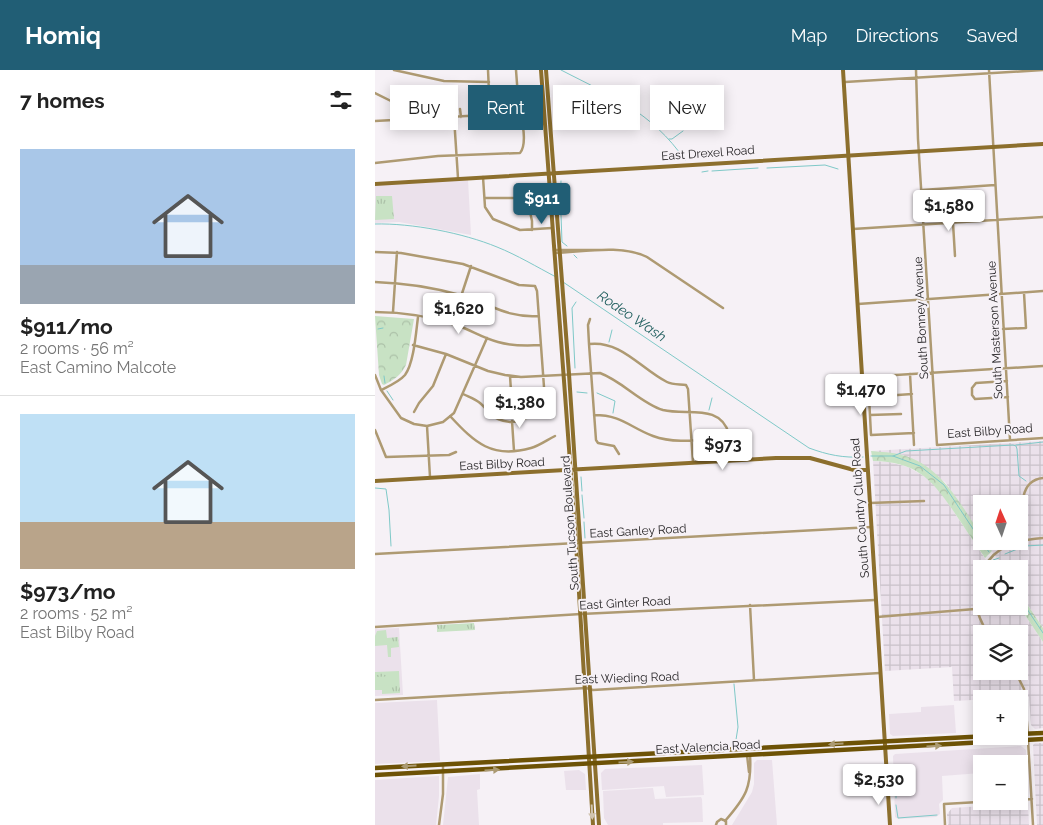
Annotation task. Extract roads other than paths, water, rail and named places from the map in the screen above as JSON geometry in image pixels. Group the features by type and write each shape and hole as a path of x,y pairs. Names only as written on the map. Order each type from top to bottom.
{"main road":[{"path":"1028,734 1043,733"},
{"name":"East Valencia Road","path":"375,768 973,737"},
{"name":"East Valencia Road","path":"1028,740 1043,740"},
{"name":"East Valencia Road","path":"375,776 973,743"},
{"path":"811,745 812,752"},
{"path":"748,748 749,755"},
{"path":"670,752 670,759"},
{"path":"522,760 522,768"}],"street":[{"path":"394,70 444,81 489,82"},
{"path":"488,70 489,85"},
{"path":"516,70 517,85"},
{"name":"South Tucson Boulevard","path":"541,70 552,228 563,284 573,470 584,614 593,825"},
{"name":"South Tucson Boulevard","path":"546,70 557,252 556,274 567,374"},
{"name":"South Country Club Road","path":"843,70 890,825"},
{"name":"South Bonney Avenue","path":"916,70 919,151 937,445"},
{"path":"843,82 1043,70"},
{"name":"South Masterson Avenue","path":"989,72 1010,440"},
{"path":"375,93 390,100"},
{"path":"461,109 461,117 468,116"},
{"path":"375,121 390,120"},
{"path":"455,130 458,179"},
{"path":"375,164 425,157 523,152 523,130"},
{"name":"East Drexel Road","path":"375,184 1043,144"},
{"path":"483,178 485,207 493,219 520,230 552,228"},
{"path":"922,190 995,185"},
{"path":"485,198 527,197 532,230"},
{"path":"853,229 1043,217"},
{"path":"953,223 955,256"},
{"path":"557,252 627,250 647,257 723,308"},
{"path":"375,252 397,252 433,258 471,266 519,285 536,285 543,376 542,403 531,414 520,420 512,421 499,419 490,414 476,400 463,394"},
{"path":"393,312 397,252"},
{"path":"452,324 471,266"},
{"path":"375,282 421,286 461,295 504,313 518,316 539,316"},
{"path":"857,304 1043,291"},
{"path":"1003,329 1026,328 1024,292"},
{"path":"375,312 393,312 452,324 487,338 517,346 541,345"},
{"path":"381,390 398,381 405,375 409,367 418,316"},
{"path":"590,319 588,325 589,344 598,443 614,446 619,454"},
{"path":"375,375 381,390 401,418 407,422 427,426 443,422 454,413 487,338"},
{"path":"589,344 601,344 623,351 667,382 686,385 688,389 693,463"},
{"path":"413,345 446,354 488,371 510,376 600,373 610,376 661,409 690,413 699,412 717,416 729,431 728,438 675,441 654,437 620,419 606,415 594,415"},
{"path":"414,412 433,386 446,354"},
{"path":"861,377 1043,366"},
{"path":"910,374 914,445"},
{"path":"510,376 511,390"},
{"path":"1007,381 976,383 972,388 972,395 975,399 980,400 1008,397"},
{"path":"912,394 869,397 871,435 914,433"},
{"path":"864,416 901,414"},
{"path":"450,416 467,434 485,448 514,451 533,448 555,436"},
{"path":"512,421 514,451"},
{"path":"405,426 407,422"},
{"path":"427,426 430,478"},
{"path":"375,430 382,444 385,458 449,455 457,452"},
{"name":"East Bilby Road","path":"937,445 1043,438"},
{"path":"483,452 485,448"},
{"name":"East Bilby Road","path":"375,481 810,458 854,470 868,470"},
{"path":"1024,495 1025,489 1030,482 1043,478"},
{"path":"870,504 924,500"},
{"name":"East Ganley Road","path":"375,554 872,527"},
{"path":"1028,540 1043,538"},
{"path":"987,560 999,550"},
{"name":"East Ginter Road","path":"375,627 750,605 876,600"},
{"path":"750,605 753,680"},
{"path":"877,617 973,609"},
{"name":"East Wieding Road","path":"375,700 881,673"},
{"name":"South Tucson Boulevard","path":"588,689 596,764 599,825"},
{"path":"1028,740 1033,799 1033,825"},
{"path":"725,821 747,793 749,755"},
{"path":"439,825 443,794 443,764"},
{"path":"1028,799 1033,799"},
{"path":"945,825 944,804 973,802"},
{"path":"716,825 719,820 725,821"},
{"path":"725,821 727,825"}],"waterway":[{"path":"561,70 629,106 658,129 685,160"},
{"path":"669,139 683,131"},
{"path":"767,168 825,165 838,169"},
{"path":"712,171 758,168"},
{"path":"702,172 708,171"},
{"path":"560,211 561,181"},
{"path":"561,215 562,242 567,246"},
{"name":"Rodeo Wash","path":"375,224 421,227 469,237 504,250 556,277"},
{"path":"574,255 577,258"},
{"name":"Rodeo Wash","path":"563,282 809,448 836,456 863,457"},
{"path":"575,368 572,308 576,302"},
{"path":"378,329 383,328"},
{"path":"609,342 612,330"},
{"path":"384,376 385,383"},
{"path":"387,391 393,400"},
{"path":"577,392 587,393"},
{"path":"597,393 615,401 613,413"},
{"path":"709,410 712,398"},
{"path":"1016,445 1043,442"},
{"path":"893,456 906,451 1013,445 1017,449 1019,476 1026,481"},
{"name":"Rodeo Wash","path":"871,456 893,456 920,466 944,485 973,529"},
{"path":"581,477 582,491"},
{"path":"375,488 386,489 391,546"},
{"path":"582,495 584,518"},
{"path":"584,522 585,538"},
{"name":"Rodeo Wash","path":"1005,554 1025,546 1043,545"},
{"name":"Rodeo Wash","path":"993,560 999,558"},
{"path":"1028,610 1043,633"},
{"path":"734,684 738,727 735,746"},
{"path":"896,780 896,798"},
{"path":"896,805 898,818 937,815"}]}
